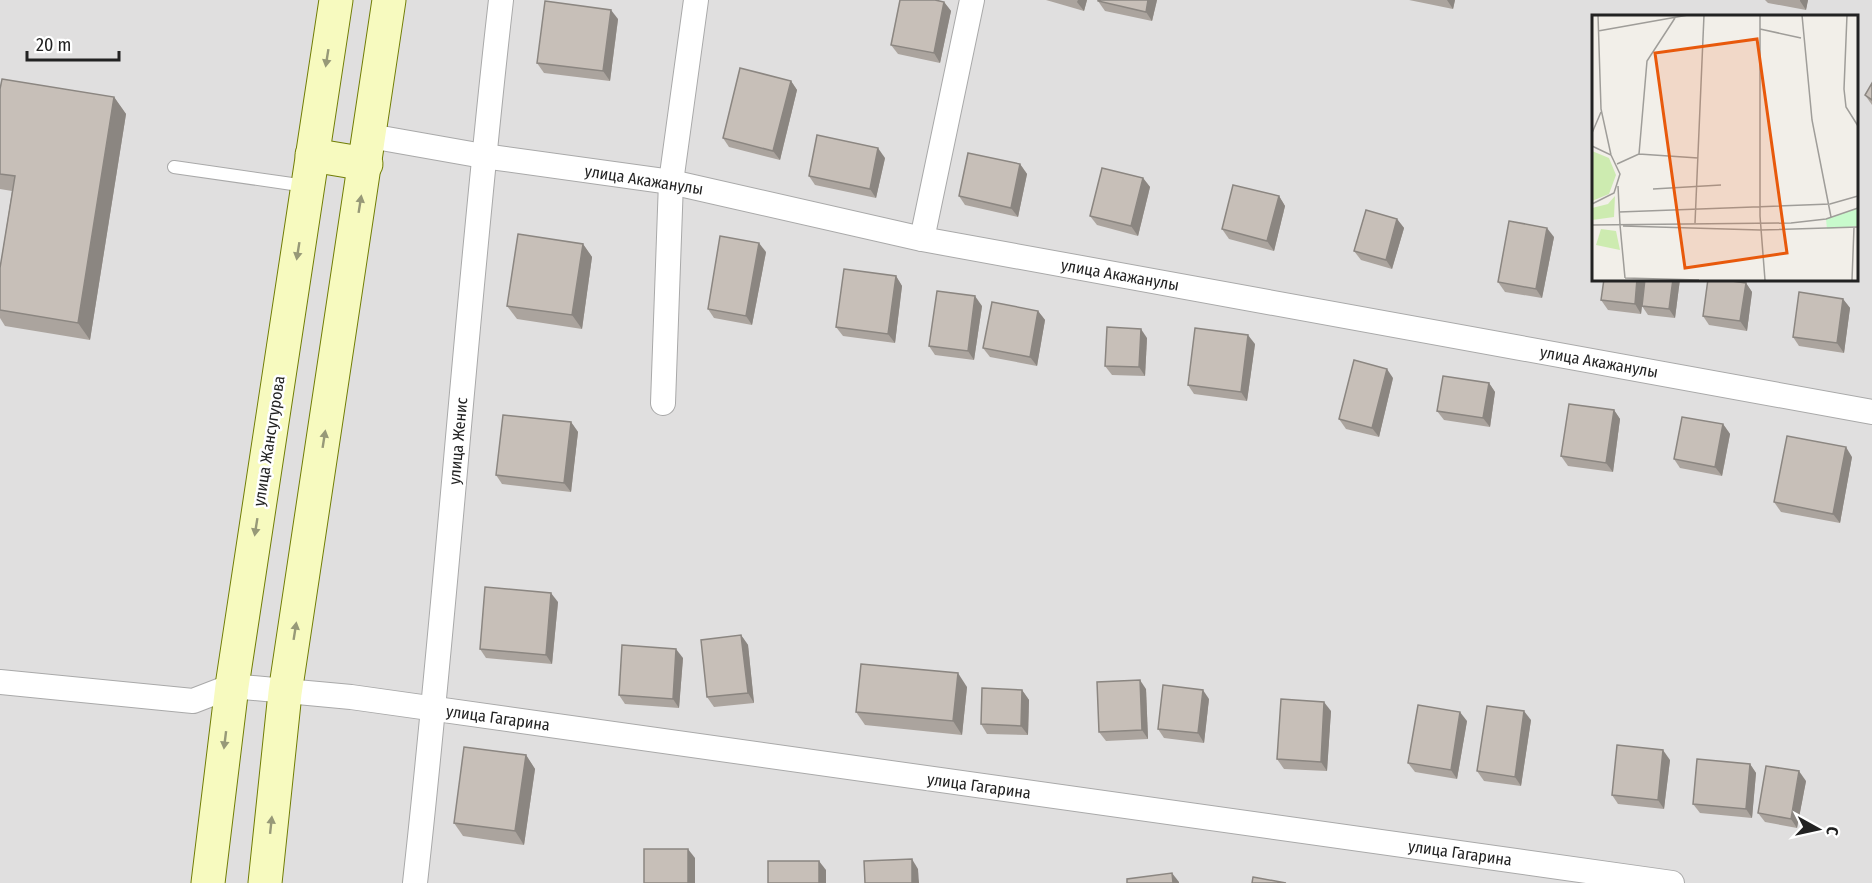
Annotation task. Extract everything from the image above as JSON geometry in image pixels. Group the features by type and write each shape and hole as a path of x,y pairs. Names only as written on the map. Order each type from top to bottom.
{"main road":[{"name":"улица Жансугурова","path":"208,883 232,686 336,0"},
{"path":"265,883 285,693 389,0"},
{"path":"310,171 368,150"}],"street":[{"name":"улица Женис","path":"415,883 435,709 483,156 501,0"},
{"path":"663,403 671,182 696,0"},
{"path":"922,239 972,0"},
{"name":"улица Акажанулы","path":"368,150 483,156 671,182 922,239 1872,412"},
{"path":"0,682 193,701 232,686"},
{"name":"улица Гагарина","path":"232,686 285,693 351,697 1672,883"}],"lane":[{"path":"174,167 310,171"}],"shaded area":[{"path":"0,0 1872,0 1872,883 0,883"}],"building":[{"path":"900,0 944,2 934,53 891,45"},
{"path":"1098,0 1148,0 1146,12"},
{"path":"545,1 611,10 603,71 537,63"},
{"path":"740,68 791,81 773,151 723,138"},
{"path":"2,79 114,97 78,323 0,310 0,268 15,176 0,174"},
{"path":"1872,83 1872,100 1865,95"},
{"path":"817,135 878,148 870,189 809,176"},
{"path":"968,153 1020,164 1011,208 959,196"},
{"path":"1102,168 1143,178 1131,226 1090,216"},
{"path":"1233,185 1279,196 1267,241 1222,229"},
{"path":"1366,210 1397,219 1386,260 1354,251"},
{"path":"1509,221 1547,228 1536,289 1498,282"},
{"path":"518,234 583,244 572,315 507,306"},
{"path":"720,236 759,243 746,316 708,309"},
{"path":"844,269 896,276 888,334 836,327"},
{"path":"1604,280 1637,280 1635,304 1601,300"},
{"path":"1645,280 1673,280 1669,309 1642,306"},
{"path":"1708,280 1746,283 1740,321 1703,316"},
{"path":"937,291 975,296 968,351 929,346"},
{"path":"1799,292 1843,299 1837,343 1793,337"},
{"path":"992,302 1038,311 1030,357 983,348"},
{"path":"1107,327 1141,329 1139,367 1105,366"},
{"path":"1195,328 1248,335 1241,392 1188,385"},
{"path":"1354,360 1387,369 1372,428 1339,419"},
{"path":"1443,376 1489,383 1483,418 1437,411"},
{"path":"1569,404 1614,410 1606,463 1561,456"},
{"path":"503,415 571,422 564,483 496,475"},
{"path":"1682,417 1723,424 1715,467 1674,459"},
{"path":"1787,436 1846,447 1833,514 1774,502"},
{"path":"485,587 551,593 546,655 480,649"},
{"path":"741,635 748,693 707,697 701,640"},
{"path":"622,645 676,649 673,699 619,695"},
{"path":"861,664 958,673 953,721 856,712"},
{"path":"1140,680 1142,730 1099,732 1097,682"},
{"path":"1163,685 1203,690 1198,733 1158,729"},
{"path":"982,688 1022,690 1021,726 981,724"},
{"path":"1281,699 1324,702 1321,762 1277,759"},
{"path":"1418,705 1460,712 1451,770 1408,763"},
{"path":"1487,706 1524,711 1515,777 1477,771"},
{"path":"1617,745 1663,750 1658,800 1612,795"},
{"path":"464,747 526,755 515,831 454,823"},
{"path":"1697,759 1750,764 1746,809 1693,804"},
{"path":"1766,766 1799,771 1791,819 1758,813"},
{"path":"644,849 688,849 688,883 644,883"},
{"path":"912,859 912,883 865,883 864,861"},
{"path":"768,861 819,861 819,883 768,883"},
{"path":"1172,873 1173,883 1127,883 1127,879"},
{"path":"1253,877 1286,883 1252,883"}]}
